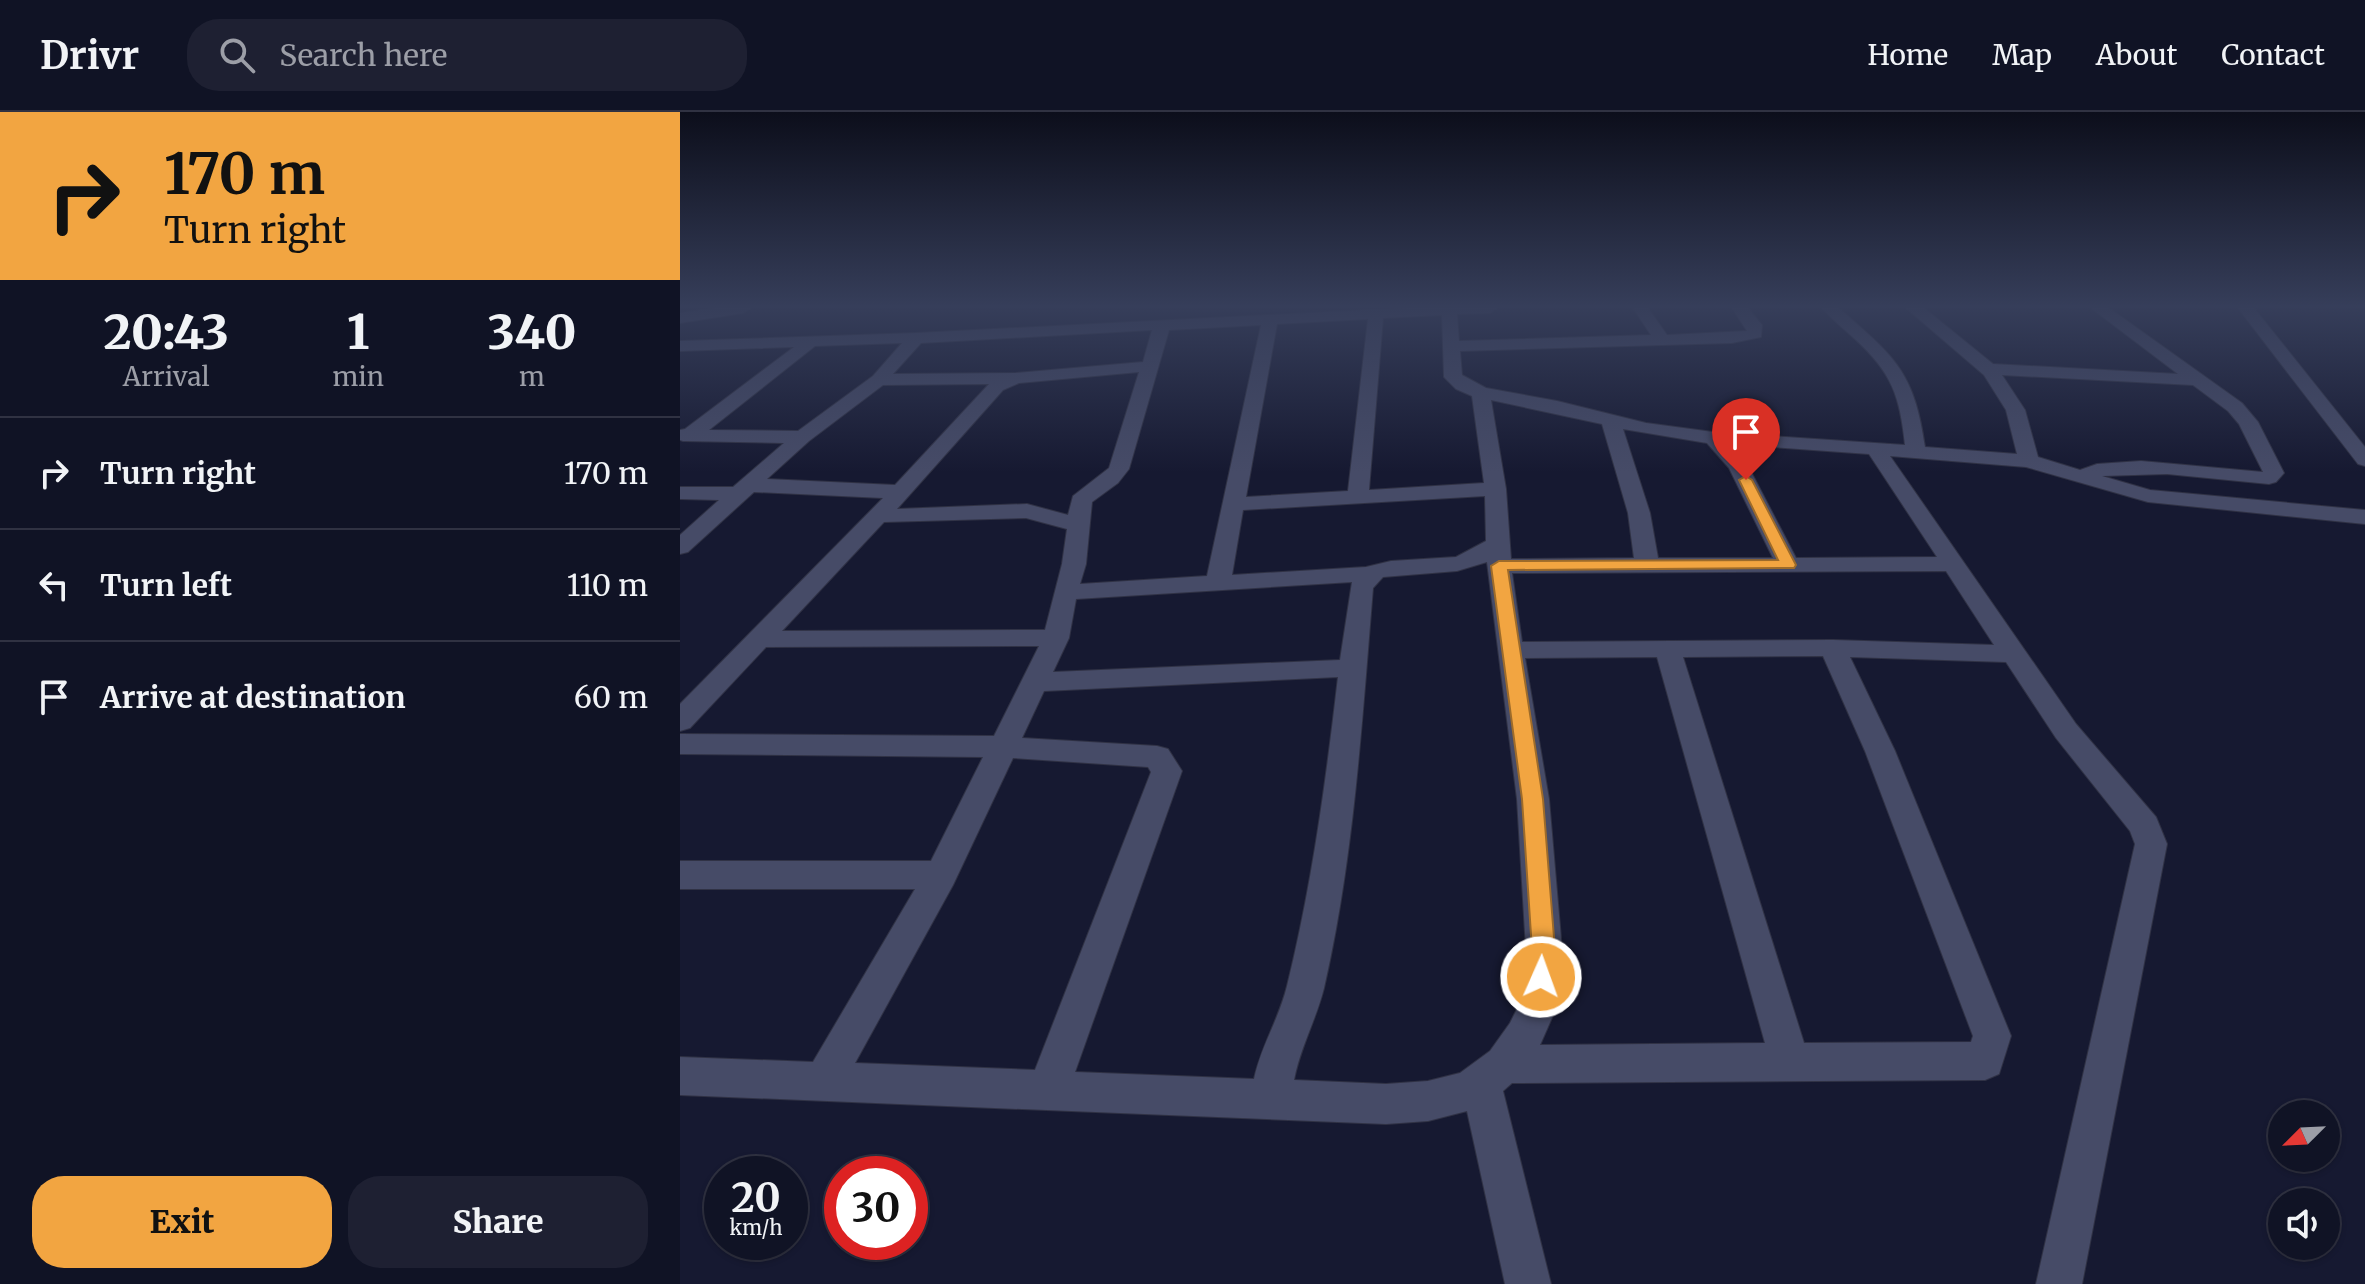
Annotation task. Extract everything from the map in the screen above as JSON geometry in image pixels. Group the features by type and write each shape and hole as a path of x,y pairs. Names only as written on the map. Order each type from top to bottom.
{"street":[{"path":"685,435 783,363"},
{"path":"680,547 802,437 879,380 894,363"},
{"path":"824,1081 941,875 1056,638 1074,564 1083,497 1109,480 1119,469 1152,363"},
{"path":"1218,584 1261,363"},
{"path":"1358,497 1371,363"},
{"path":"1451,363 1453,377 1462,385 1481,393 1611,421 1713,438 2028,461 2148,496 2365,517"},
{"path":"1886,363 1905,392 1916,452"},
{"path":"1980,363 2004,385 2011,398 2026,438 2028,461"},
{"path":"2082,476 2105,469 2162,467 2257,478 2273,476 2273,470 2243,414 2176,363"},
{"path":"2289,363 2365,460"},
{"path":"879,380 1016,378 1151,366"},
{"path":"1988,369 2200,380"},
{"path":"680,721 901,492 997,386 1016,378"},
{"path":"680,1076 1386,1104 1428,1101 1465,1092 1492,1074 1524,1036 1539,1004 1544,950 1533,799 1510,650 1495,489 1481,393"},
{"path":"1611,421 1639,513 1647,564"},
{"path":"685,435 802,437"},
{"path":"1713,438 1738,466 1788,565"},
{"path":"1875,448 2066,731 2145,826 2151,844 2059,1284"},
{"path":"1234,504 1495,489"},
{"path":"680,493 744,490 901,492"},
{"path":"878,516 1027,511 1079,525"},
{"path":"1065,592 1370,574 1398,567 1471,561 1499,554 1647,564 1953,564"},
{"path":"1270,1100 1279,1055 1292,1029 1307,974 1340,798 1359,599 1370,574"},
{"path":"759,639 1056,638"},
{"path":"1667,647 1790,1062"},
{"path":"1510,650 1833,648 2013,654"},
{"path":"1492,1074 1790,1062 1985,1061 1992,1036 1880,751 1833,648"},
{"path":"1035,682 1351,668"},
{"path":"680,744 1005,747 1157,757 1167,771 1048,1090"},
{"path":"680,875 941,875"},
{"path":"1492,1074 1528,1284"}],"route":[{"path":"1541,977 1544,950 1533,799 1499,566 1788,565 1746,480"}]}
